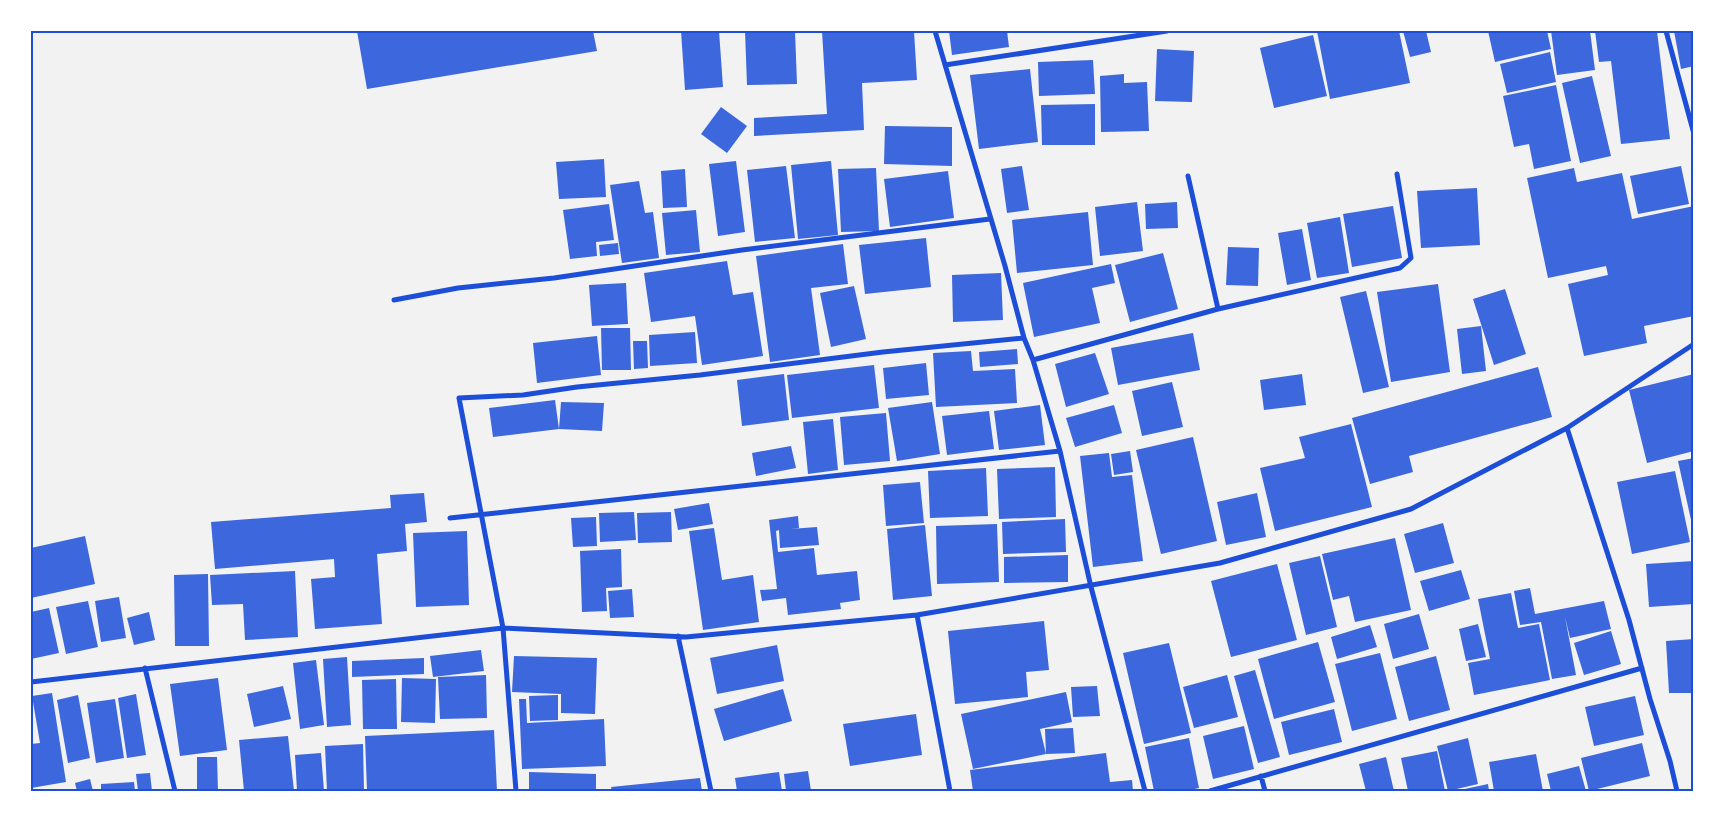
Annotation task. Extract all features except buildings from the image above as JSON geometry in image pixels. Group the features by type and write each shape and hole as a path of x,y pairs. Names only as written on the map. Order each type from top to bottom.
{"street":[{"path":"936,31 1005,266 1024,338 1033,360 1060,451 1091,587 1145,791"},
{"path":"945,65 1168,31"},
{"path":"1666,31 1694,134"},
{"path":"1033,360 1218,309 1400,268 1411,258 1397,174"},
{"path":"1188,176 1218,309"},
{"path":"394,300 458,288 554,278 742,250 990,219"},
{"path":"516,791 503,628 459,398 523,395 577,387 700,376 883,352 1024,338"},
{"path":"31,682 503,628 678,636 917,616 1220,563 1411,509 1567,428 1694,344"},
{"path":"1567,428 1629,620 1677,791"},
{"path":"450,518 1060,451"},
{"path":"917,616 950,791"},
{"path":"678,636 711,791"},
{"path":"145,668 175,791"},
{"path":"1210,791 1642,668"},
{"path":"1261,776 1265,791"}]}
